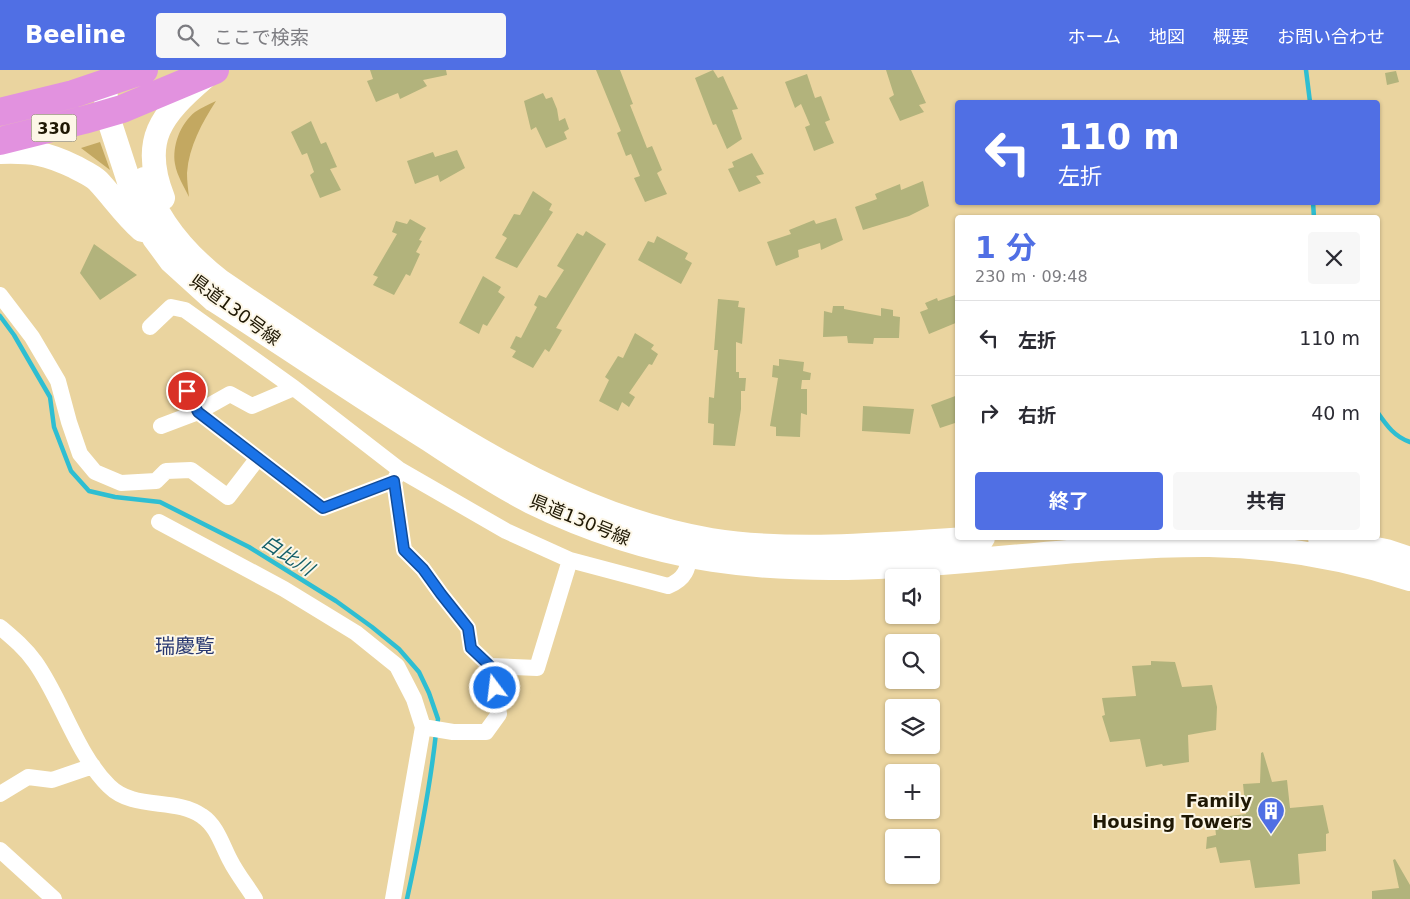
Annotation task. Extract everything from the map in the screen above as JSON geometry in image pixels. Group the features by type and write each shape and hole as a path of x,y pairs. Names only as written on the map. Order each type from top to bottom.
{"highway":[{"name":"330","path":"0,112 73,94 144,70"},
{"name":"330","path":"0,140 114,112 213,71"}],"main road":[{"path":"189,253 172,221 161,194 153,164 154,147 156,134 168,113 182,97 213,71"},
{"name":"県道130号線","path":"105,84 114,112 134,197 154,238 171,261 214,300 395,419 476,470 532,502 594,529 642,544 692,546 748,543 781,546 829,546 955,539"},
{"name":"県道130号線","path":"114,112 148,193 168,227 189,253 220,280 432,422 487,455 539,483 602,510 646,524 692,546 735,562 829,568 880,567 1085,551 1212,545 1290,551 1335,559 1410,579"},
{"path":"0,152 27,151 49,155 81,170 96,179 133,223 154,238"},
{"path":"1329,540 1410,559"}],"street":[{"path":"0,295 32,336 58,381 68,422 80,454 96,472 121,483 156,482 166,471 191,470 228,497 258,458"},
{"path":"150,328 171,307 185,310 294,388 397,475 506,531 570,560 668,586 678,582 686,572 692,546"},
{"path":"161,426 198,412 230,394 252,406 294,388"},
{"path":"187,391 198,412 323,508 397,475"},
{"path":"397,475 404,550 423,569 468,628 471,648 490,666 499,714 486,732 446,731 425,727"},
{"path":"159,522 284,589 356,633 396,666 414,699 425,727 393,899"},
{"path":"490,666 537,668 570,560"},
{"path":"0,627 24,648 36,663 93,766 110,788 124,796 191,810 210,822 218,834 231,862 255,899"},
{"path":"0,794 28,778 52,780 93,766"},
{"path":"0,850 54,899"}],"shaded area":[{"path":"216,101 201,126 190,153 187,173 189,197 176,168 174,157 176,143 181,129 190,117"},
{"path":"100,142 110,170 81,148"}],"building":[{"path":"370,70 446,70 447,75 423,80 427,86 400,99 398,93 376,102 367,81 373,79"},
{"path":"596,70 620,70 633,104 630,105 647,148 652,146 662,170 657,173 667,194 645,202 634,178 640,176 631,154 626,156 617,133 621,131"},
{"path":"713,70 718,78 723,76 738,109 732,110 742,139 727,149 716,124 713,125 695,78"},
{"path":"886,70 911,70 926,103 919,105 924,112 900,121 889,98 894,95"},
{"path":"1396,71 1399,82 1387,85 1385,73"},
{"path":"807,74 815,98 821,96 830,120 825,122 834,143 814,151 805,127 810,125 801,104 795,108 785,82"},
{"path":"543,93 546,99 552,97 559,121 565,118 569,129 564,132 567,139 546,148 536,127 531,130 524,101"},
{"path":"311,121 321,144 326,142 337,167 330,169 341,190 320,198 310,175 314,172 307,153 302,155 291,132"},
{"path":"457,150 465,168 440,182 438,175 415,184 407,161 433,152 435,157"},
{"path":"752,153 764,174 756,176 761,183 739,192 728,169 734,167 732,162"},
{"path":"923,181 929,206 909,216 863,230 855,207 877,199 875,194 900,184 901,190"},
{"path":"533,191 552,204 549,210 553,212 517,268 495,258 507,238 502,235 514,214 520,215"},
{"path":"836,218 843,240 821,250 820,243 798,250 799,257 776,266 767,242 791,234 789,230 814,220 816,224"},
{"path":"410,219 426,228 419,240 422,241 416,252 420,254 410,276 406,274 394,295 373,285 378,277 373,275 397,234 392,232 396,221 407,224"},
{"path":"586,231 606,244 556,328 562,330 549,352 545,349 533,368 512,357 516,351 510,348 516,336 521,338 537,307 534,305 539,295 546,298 564,270 557,266 577,233 583,236"},
{"path":"657,236 688,253 685,259 692,263 681,284 638,260 648,241 654,243"},
{"path":"94,244 137,275 100,300 80,273"},
{"path":"483,276 501,287 498,292 505,297 487,326 483,324 479,334 459,323"},
{"path":"955,295 955,323 929,334 920,312 928,309 925,303 937,298 938,301"},
{"path":"718,299 739,301 738,307 745,308 742,344 736,342 736,372 739,372 739,378 746,378 745,391 741,391 741,409 735,446 713,445 714,424 708,423 709,397 714,398 718,350 714,350"},
{"path":"833,306 844,306 844,309 881,316 881,308 893,310 893,316 900,317 899,338 874,338 873,344 848,343 847,336 823,337 824,311 832,313"},
{"path":"635,333 654,345 651,349 658,354 652,365 649,364 629,393 635,397 629,407 622,402 618,411 599,401 609,380 605,377 618,356 623,358"},
{"path":"779,359 804,362 803,371 811,373 810,380 802,380 801,389 807,389 807,415 801,413 800,437 776,436 776,427 770,426 778,378 772,377 773,365 779,366"},
{"path":"955,396 955,423 940,428 931,405"},
{"path":"863,406 914,409 910,434 862,431"},
{"name":"Family Housing Towers","path":"1151,661 1175,662 1182,687 1212,685 1217,707 1216,730 1188,735 1189,762 1146,767 1140,739 1110,742 1102,716 1105,715 1102,698 1136,696 1132,666 1151,665"},
{"name":"Family Housing Towers","path":"1263,752 1272,782 1287,780 1290,808 1323,805 1329,833 1326,834 1326,851 1298,854 1300,884 1255,888 1250,860 1220,863 1216,847 1206,849 1207,837 1216,835 1214,818 1246,814 1243,784 1260,783 1261,753"},
{"path":"1395,859 1410,885 1410,899 1372,899 1372,891 1399,888 1393,860"}],"waterway":[{"path":"1306,70 1310,100"},
{"path":"1313,205 1314,215"},
{"name":"白比川","path":"0,316 14,335 50,397 54,427 71,471 89,491 115,497 160,502 249,547 336,601 399,649 419,672 438,719 437,726"},
{"path":"1380,416 1396,434 1410,442"},
{"name":"白比川","path":"407,899 424,816 436,733"}],"place":[{"name":"Family Housing Towers","path":"1271,835"}],"district":[{"name":"瑞慶覧","path":"185,646"}],"route":[{"path":"187,391 198,412 323,508 394,481 404,550 423,569 468,628 471,648 490,666 495,688"}]}
